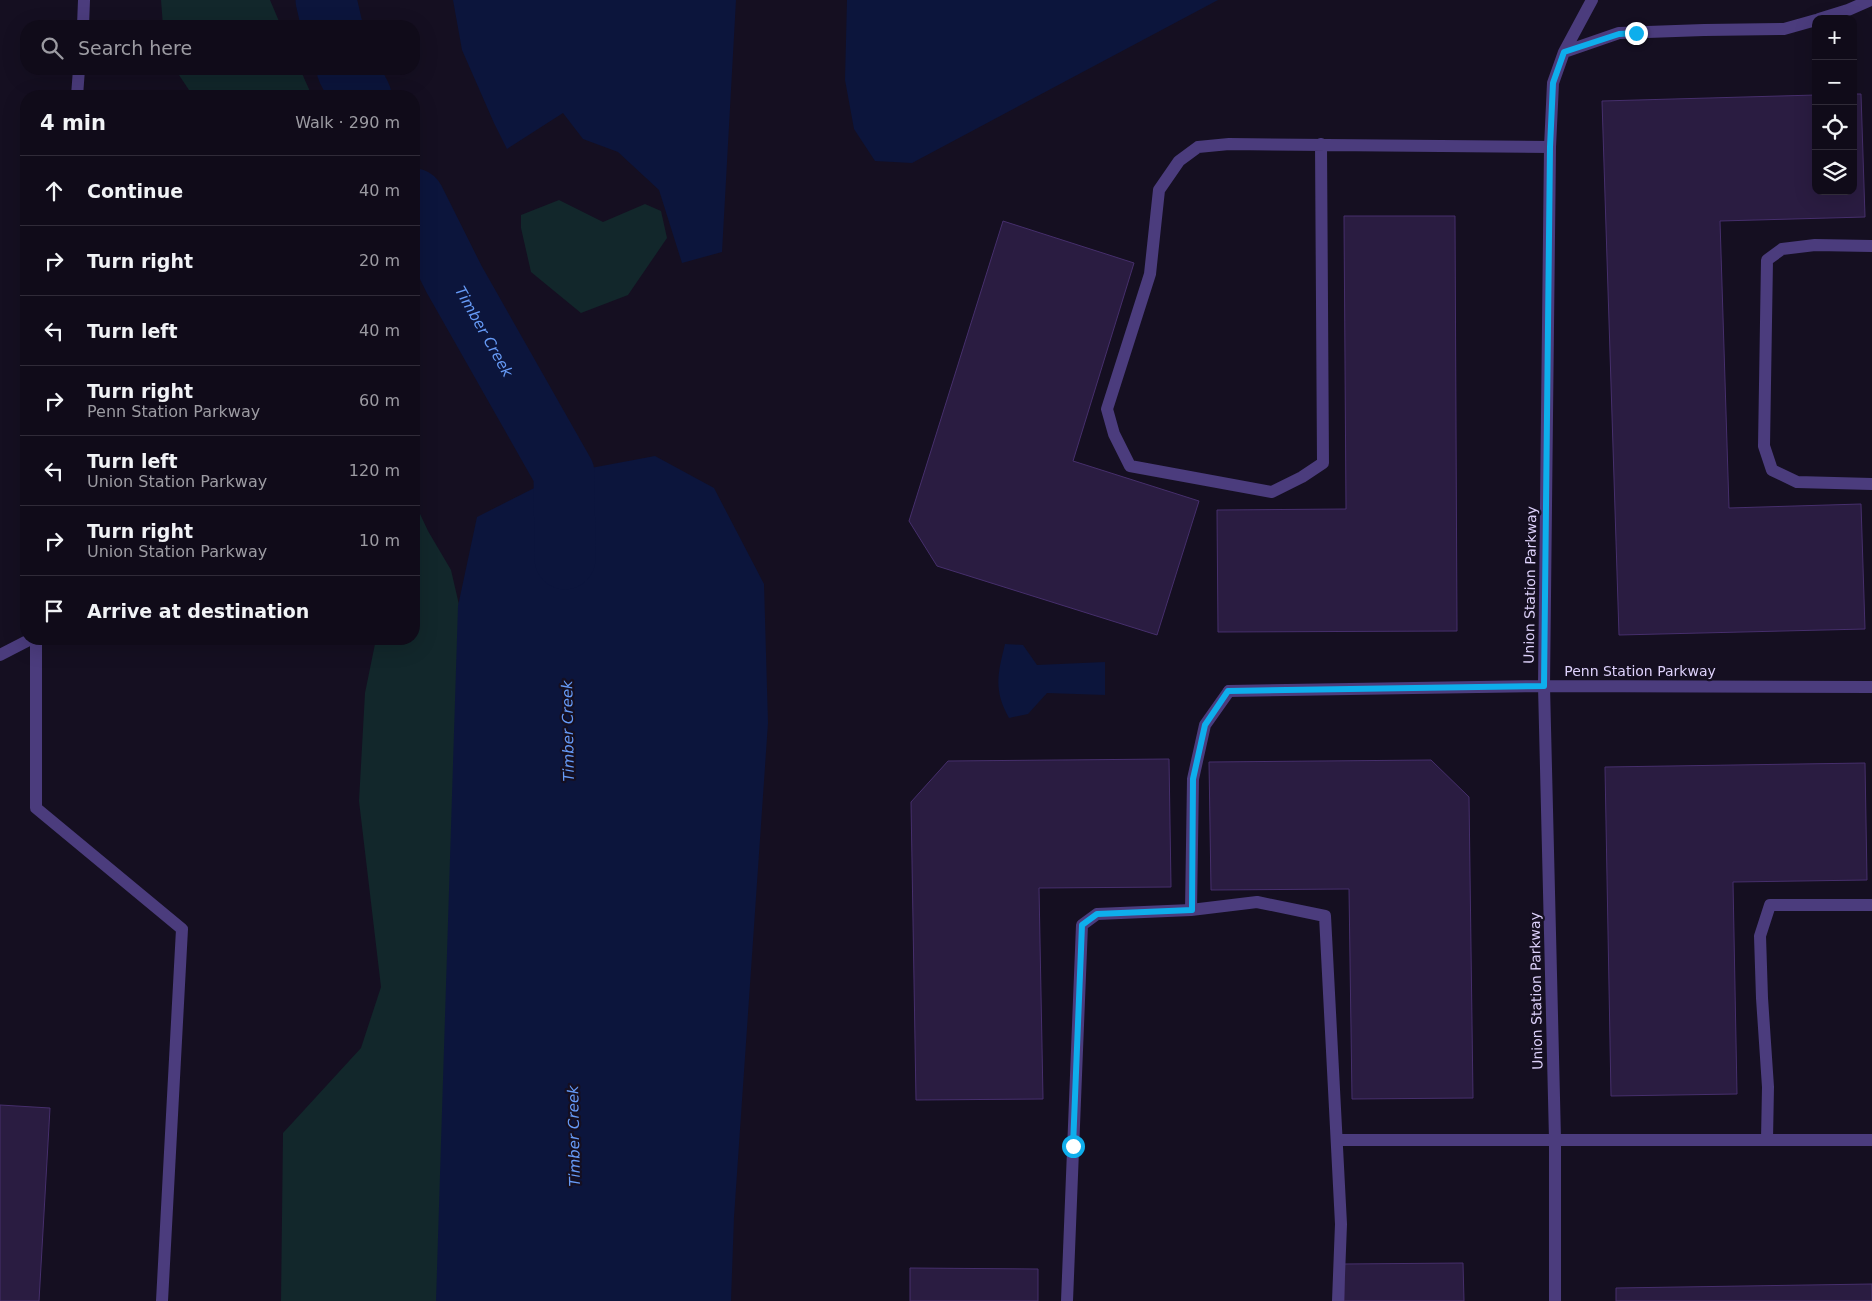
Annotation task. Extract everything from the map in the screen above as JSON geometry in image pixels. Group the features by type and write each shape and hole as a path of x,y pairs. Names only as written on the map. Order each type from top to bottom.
{"street":[{"path":"82,20 84,0"},
{"name":"Union Station Parkway","path":"1555,1301 1555,1139 1544,686 1550,147 1553,83 1564,52 1592,0"},
{"path":"1832,15 1871,0"},
{"path":"1564,52 1619,34 1784,29 1812,21"},
{"path":"77,90 79,75"},
{"path":"1321,144 1323,463 1302,477 1272,492 1130,466 1114,434 1107,409 1150,274 1159,190 1179,161 1198,147 1229,144 1321,144 1550,147"},
{"path":"1872,246 1815,245 1782,249 1767,260 1768,312 1764,396 1764,446 1772,470 1797,482 1872,484"},
{"path":"0,655 20,645"},
{"path":"36,645 36,808 182,929 162,1301"},
{"name":"Penn Station Parkway","path":"1192,910 1193,779 1205,725 1228,691 1544,686 1872,687"},
{"path":"1067,1301 1082,925 1097,914 1192,910 1257,902 1325,916 1341,1224 1338,1301"},
{"path":"1767,1139 1768,1086 1760,936 1770,906 1872,905"},
{"path":"1337,1140 1872,1140"}],"green space":[{"path":"161,0 270,0 278,20 163,20"},
{"path":"179,75 303,75 309,90 189,90"},
{"path":"559,200 603,222 645,204 661,211 667,238 628,295 581,313 531,272 521,228 521,215"},
{"path":"420,514 451,570 475,674 460,1301 281,1301 283,1133 361,1048 381,987 359,801 365,693 375,645 420,645"}],"water":[{"path":"453,0 736,0 722,252 682,263 659,190 618,152 583,139 563,113 507,149 462,50"},
{"path":"847,0 1218,0 912,163 875,161 854,129 845,80"},
{"path":"655,456 714,488 764,584 768,723 734,1217 731,1301 436,1301 458,606 477,517 564,473"},
{"path":"1005,644 1023,645 1037,665 1105,662 1105,695 1047,693 1028,714 1009,718 1001,699 998,681"}],"building":[{"path":"1857,94 1861,94 1865,217 1720,221 1729,508 1861,504 1865,629 1619,635 1602,101 1812,95 1812,195 1857,195"},
{"path":"1344,216 1455,216 1457,631 1218,632 1217,510 1346,509"},
{"path":"1003,221 1134,263 1073,461 1199,501 1157,635 937,566 909,521"},
{"path":"1169,759 1171,887 1039,888 1043,1099 916,1100 911,802 948,761"},
{"path":"1431,760 1469,797 1473,1098 1352,1099 1349,889 1211,890 1209,762"},
{"path":"1865,763 1867,880 1733,882 1737,1094 1611,1096 1605,767"},
{"path":"0,1105 50,1108 39,1301 0,1301"},
{"path":"1463,1263 1464,1301 1344,1301 1344,1264"},
{"path":"910,1268 1038,1269 1038,1301 910,1301"},
{"path":"1872,1284 1872,1301 1616,1301 1616,1288"}],"waterway":[{"name":"Timber Creek","path":"326,0 331,20"},
{"name":"Timber Creek","path":"350,75 358,90"},
{"name":"Timber Creek","path":"420,211 454,279 564,473 565,559"}],"route":[{"path":"1073,1146 1082,925 1097,914 1192,910 1193,779 1205,725 1228,691 1544,686 1550,147 1553,83 1564,52 1619,34 1636,33"}]}
